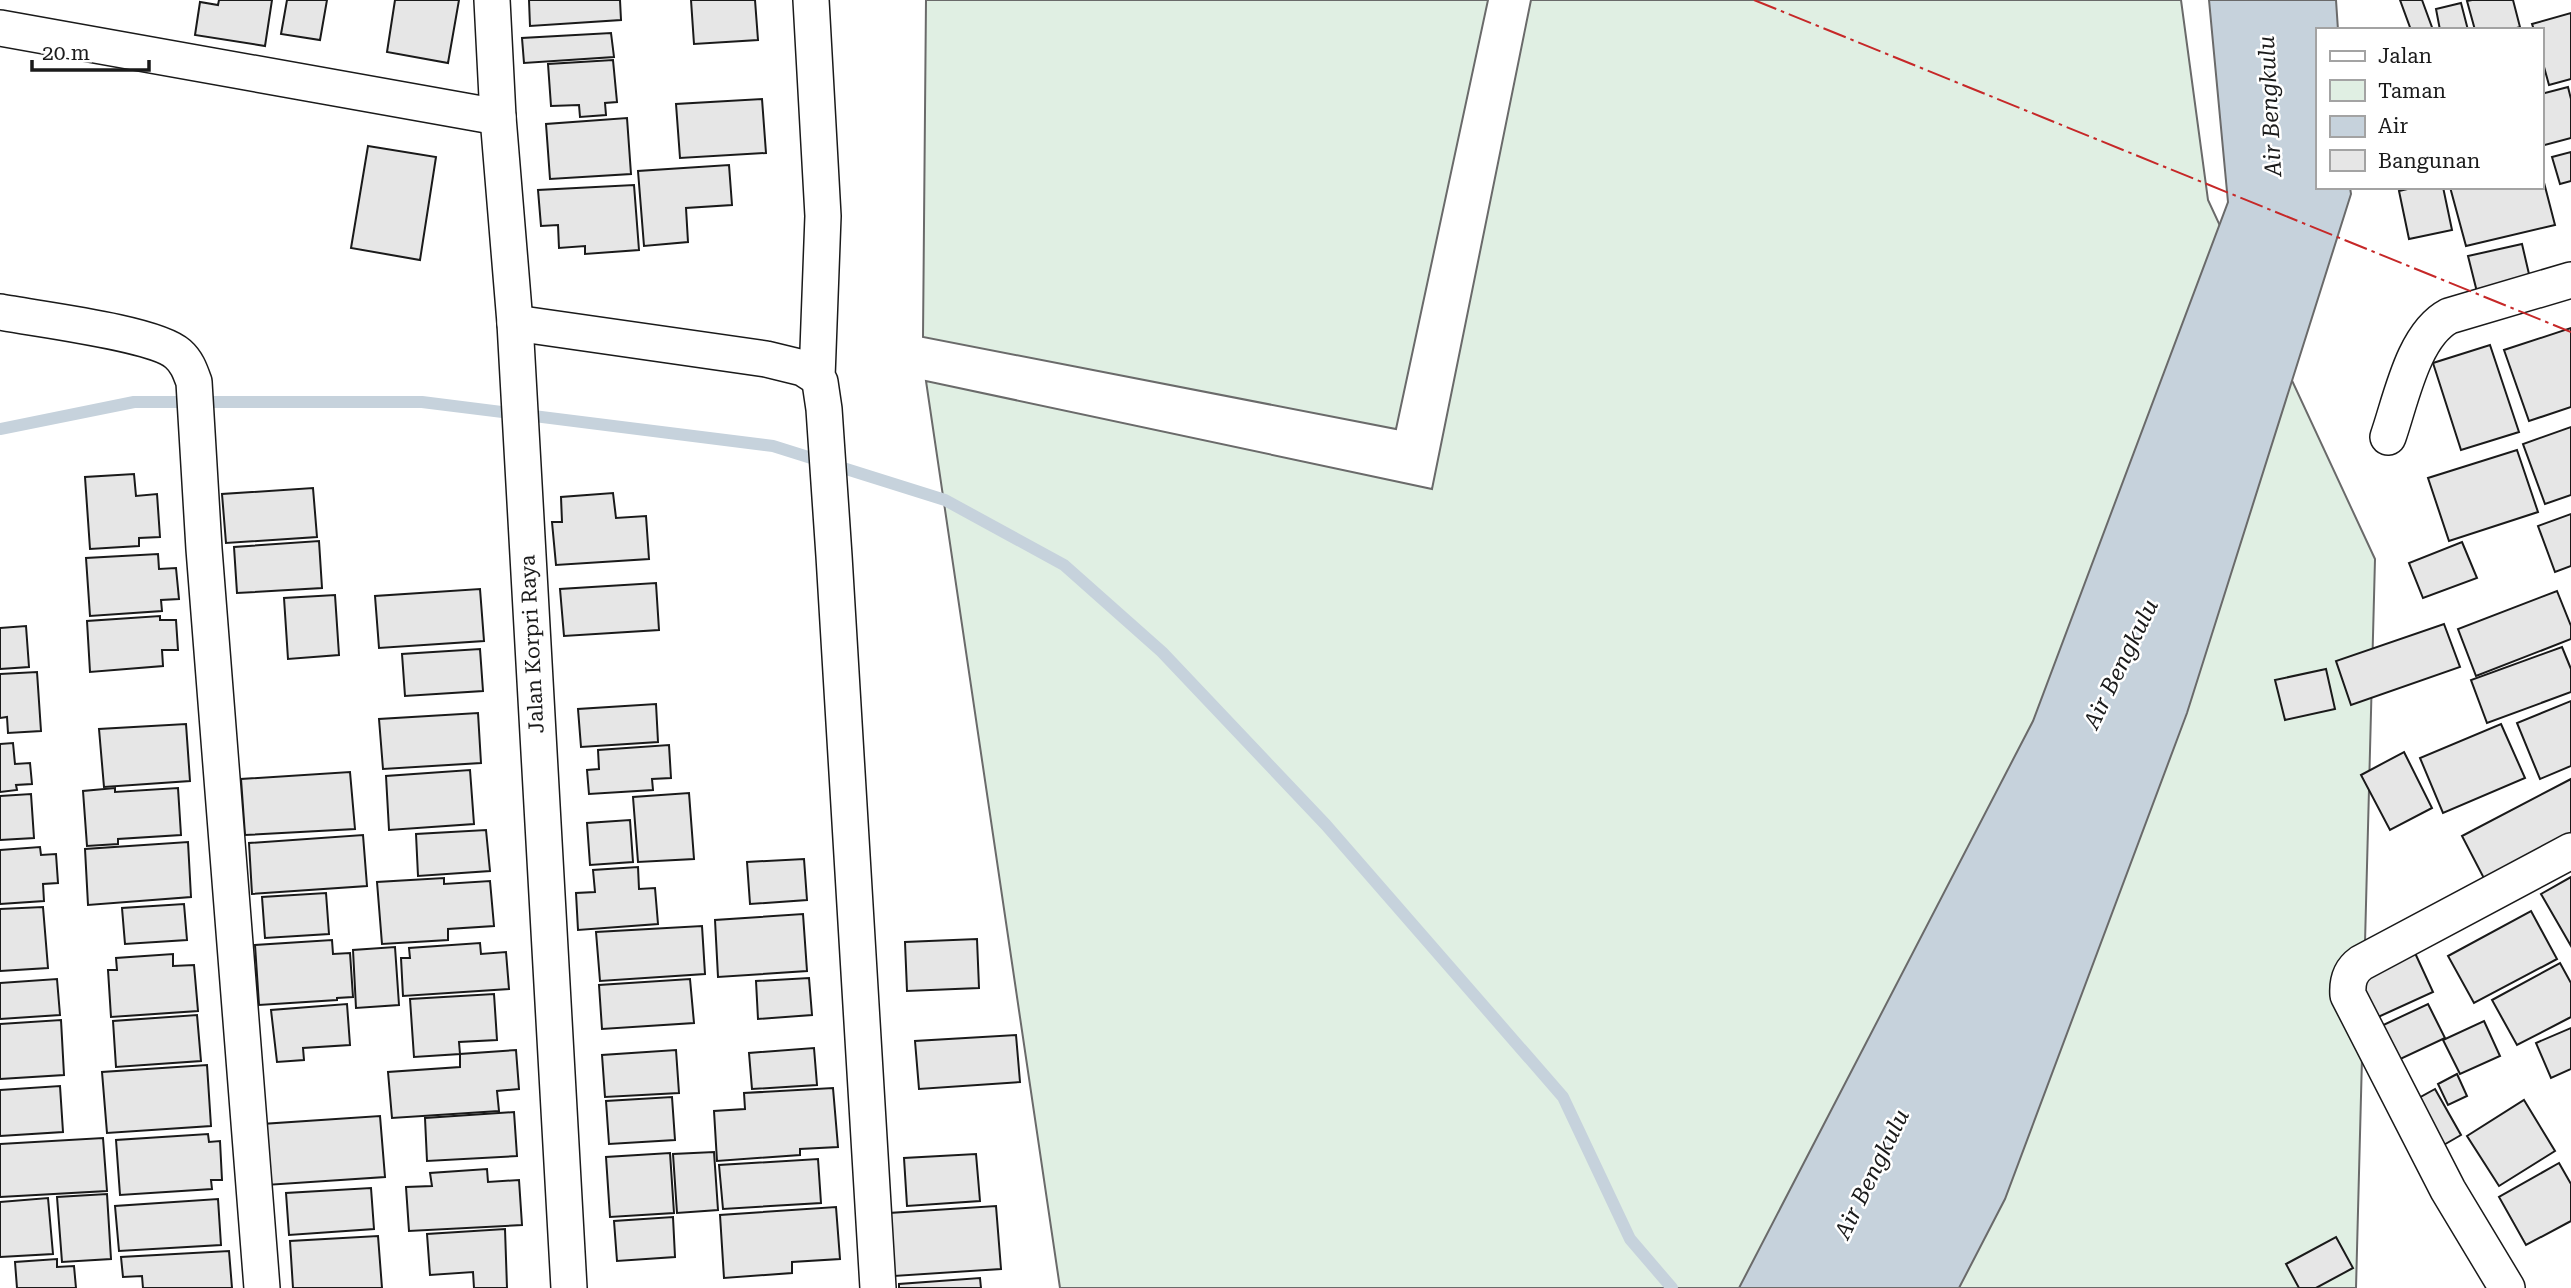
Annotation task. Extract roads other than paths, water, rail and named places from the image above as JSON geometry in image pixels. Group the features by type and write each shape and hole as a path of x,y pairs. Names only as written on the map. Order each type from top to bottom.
{"street":[{"name":"Jalan Korpri Raya","path":"492,0 498,117 515,323 569,1288"},
{"path":"811,0 823,216 817,377"},
{"path":"0,28 498,117"},
{"path":"2388,437 2412,366 2425,340 2440,321 2571,280"},
{"path":"0,312 136,337 166,346 186,362 194,382 207,591 262,1288"},
{"path":"515,323 766,359 803,368 820,382 824,409 878,1288"},
{"path":"2507,1288 2441,1178 2348,995 2348,979 2361,962 2571,851"}],"water":[{"name":"Air Bengkulu","path":"2209,0 2336,0 2338,28 2316,28 2316,189 2350,189 2351,194 2187,713 2005,1199 1959,1288 1739,1288 2033,721 2228,202"}],"waterway":[{"path":"0,429 134,402 422,402 773,446 945,500 1064,565 1162,652 1326,825 1563,1097 1630,1239 1672,1288"}]}
